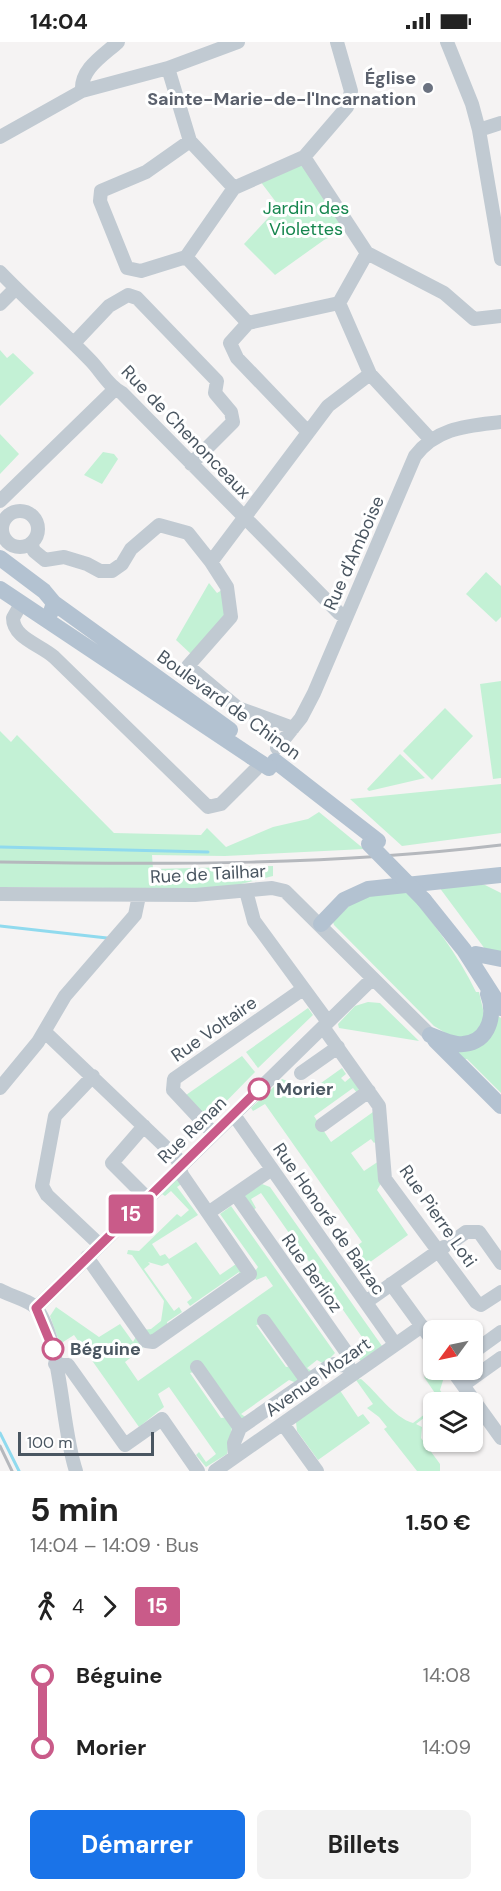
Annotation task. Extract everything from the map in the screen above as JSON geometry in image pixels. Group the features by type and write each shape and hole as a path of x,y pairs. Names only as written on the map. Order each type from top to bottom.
{"main road":[{"name":"Boulevard de Chinon","path":"0,558 44,591 54,603 264,759 322,806 374,842 428,898"},
{"name":"Boulevard de Chinon","path":"0,589 264,759"},
{"path":"40,616 50,614 54,603"},
{"path":"321,924 344,900 368,889 501,875"},
{"path":"468,878 501,889"},
{"path":"428,898 476,954 501,994"},
{"path":"428,898 501,1008"},
{"path":"476,954 501,959"},
{"path":"430,1035 459,1045 474,1042 483,1035 492,1015 490,998 481,975"},
{"path":"430,1035 501,1107"}],"street":[{"path":"82,91 82,84 89,69 118,42"},
{"path":"0,136 82,91 168,68 238,42"},
{"path":"190,141 146,172 104,188 99,195 124,264 130,271 141,271 186,257 234,188 304,157 347,107 351,91 338,42"},
{"path":"447,42 472,104 479,130 498,216 501,259"},
{"path":"168,68 190,141 234,188"},
{"path":"479,130 501,123"},
{"path":"304,157 367,253 444,293 474,319 501,316"},
{"path":"307,431 237,358 230,343 248,323 339,303 367,253"},
{"path":"186,257 248,323"},
{"name":"Rue de Chenonceaux","path":"0,272 74,343 111,386 122,393 243,517 345,616"},
{"path":"0,304 15,288"},
{"path":"74,343 109,306 122,296 132,295 144,305 217,381 215,393 231,412 233,422 191,464"},
{"path":"339,303 370,374 430,440"},
{"path":"212,562 327,406 370,374"},
{"path":"0,501 42,466 111,386"},
{"path":"0,490 111,386"},
{"name":"Rue d'Amboise","path":"264,759 294,728 314,693 412,462 430,440 448,430 461,426 501,422"},
{"path":"32,543 34,551 45,560 64,557 87,564 100,571 112,571 122,564 131,549 159,525 188,533 212,562 227,587 231,617 188,666 238,708 294,728"},
{"name":"Boulevard de Chinon","path":"21,604 12,618 16,628 29,642 54,657 208,807 220,804 264,759"},
{"name":"Rue de Tailhar","path":"0,894 139,896 195,895 272,888 285,891 321,924 372,979 430,1035"},
{"name":"Rue Pierre Loti","path":"246,891 254,921 303,989 338,1047 379,1106 386,1179 446,1246 481,1305 501,1292"},
{"path":"0,1088 45,1032 65,996 135,915 139,896"},
{"name":"Rue Renan","path":"36,1308 372,979"},
{"name":"Rue Voltaire","path":"214,1134 173,1090 174,1079 303,989"},
{"path":"45,1032 177,1158 182,1175 250,1274 153,1342 146,1341 87,1257"},
{"path":"301,1073 338,1047"},
{"path":"93,1076 55,1116 42,1185 47,1195 100,1245"},
{"path":"322,1125 369,1091"},
{"name":"Rue Honoré de Balzac","path":"234,1115 395,1344"},
{"path":"144,1126 111,1163 147,1198"},
{"path":"208,1213 272,1169"},
{"name":"Rue Berlioz","path":"236,1195 347,1353 351,1370"},
{"path":"366,1302 466,1232 479,1232 501,1263"},
{"path":"392,1284 422,1326"},
{"path":"0,1290 36,1308 50,1341 76,1471"},
{"path":"264,1321 307,1381"},
{"name":"Avenue Mozart","path":"215,1471 283,1424 351,1370 422,1326"},
{"path":"483,1345 501,1332"},
{"path":"463,1385 501,1358"},
{"path":"55,1364 68,1365 125,1444 162,1419 198,1471"},
{"name":"Avenue Mozart","path":"240,1428 334,1364 351,1370"},
{"path":"197,1367 240,1428 234,1443 235,1457"},
{"path":"459,1380 501,1438"},
{"path":"283,1424 317,1471"}],"green space":[{"name":"Jardin des Violettes","path":"304,164 346,229 324,240 275,275 244,244 279,206 260,181"},
{"path":"0,350 7,358 13,353 34,373 0,406"},
{"path":"0,434 19,454 0,474"},
{"path":"103,452 114,454 118,459 102,484 84,475"},
{"path":"486,572 501,586 501,617 496,622 466,594"},
{"path":"209,583 217,593 227,587 226,613 191,654 176,640"},
{"path":"501,681 501,778 493,779 480,684"},
{"path":"445,708 473,736 432,780 403,751"},
{"path":"0,731 11,742 17,735 114,833 201,835 207,828 226,847 273,827 308,819 319,812 364,849 225,856 152,855 153,869 273,866 273,876 221,889 0,887"},
{"path":"400,754 425,778 369,791 367,789"},
{"path":"501,784 501,833 402,846 350,799"},
{"path":"485,885 501,893 501,954 485,949 439,887"},
{"path":"405,889 444,938 476,992 479,992 485,1018 475,1035 454,1038 434,1026 334,925 333,922 356,899"},
{"path":"368,1002 380,1003 419,1041 339,1028 338,1024 355,1006"},
{"path":"308,1008 313,1015 258,1068 246,1052"},
{"path":"498,1016 501,1018 501,1093 467,1059 459,1060 450,1048"},
{"path":"242,1056 255,1072 210,1118 209,1125 186,1095"},
{"path":"342,1068 346,1074 341,1078 345,1082 351,1077 359,1089 358,1094 353,1088 314,1116 331,1142 373,1112 377,1141 374,1143 371,1139 351,1153 364,1171 379,1161 383,1180 377,1190 408,1235 366,1265 355,1260 349,1252 362,1242 265,1104 253,1111 251,1108 282,1079 287,1081 300,1098"},
{"path":"179,1177 183,1183 177,1187 198,1215 152,1244 160,1256 165,1254 169,1259 196,1242 220,1275 239,1262 244,1270 240,1279 239,1272 190,1306 187,1302 192,1298 168,1263 162,1266 148,1262 150,1264 144,1269 174,1311 179,1307 182,1312 167,1322 168,1330 159,1336 145,1335 143,1330 151,1329 161,1321 164,1301 132,1255 127,1254 128,1250 139,1251 177,1214 181,1217 189,1210 171,1191 165,1196 162,1194"},
{"path":"262,1184 270,1187 382,1346 361,1361 349,1350 354,1346 360,1354 369,1347 261,1193 251,1199 256,1208 253,1210 244,1194"},
{"path":"231,1206 335,1353 324,1364 317,1360 307,1368 313,1372 308,1375 263,1324 256,1325 286,1367 293,1366 301,1377 297,1383 289,1380 241,1414 247,1418 242,1422 197,1371 190,1373 221,1418 230,1417 233,1422 227,1454 206,1467 196,1455 199,1452 206,1462 216,1454 169,1387 158,1394 164,1407 139,1427 74,1335 60,1344 50,1316 56,1307 99,1337 120,1324 133,1342 137,1335 143,1348 125,1362 138,1381 273,1286 266,1276 256,1280 253,1274 258,1267 220,1214"},
{"path":"361,1379 392,1410 406,1420 413,1423 423,1416 423,1419 416,1424 422,1427 423,1452 431,1452 440,1464 440,1471 417,1471 384,1429 387,1427 367,1408 373,1404 356,1380"},
{"path":"426,1380 443,1380 441,1392 434,1392"},
{"path":"339,1389 358,1417 363,1414 370,1423 318,1460 297,1431 296,1422"}],"waterway":[{"path":"0,847 208,852"},
{"path":"0,926 107,938"},
{"path":"0,1433 19,1471"}],"railway":[{"path":"0,862 126,863 313,860 376,857 501,845"},
{"path":"0,1446 12,1471"}],"bus line":[{"name":"15","path":"53,1349 36,1308 259,1089"}],"place":[{"name":"Église Sainte-Marie-de-l'Incarnation","path":"428,88"},
{"name":"Morier","path":"259,1089"},
{"name":"Béguine","path":"53,1349"}]}
